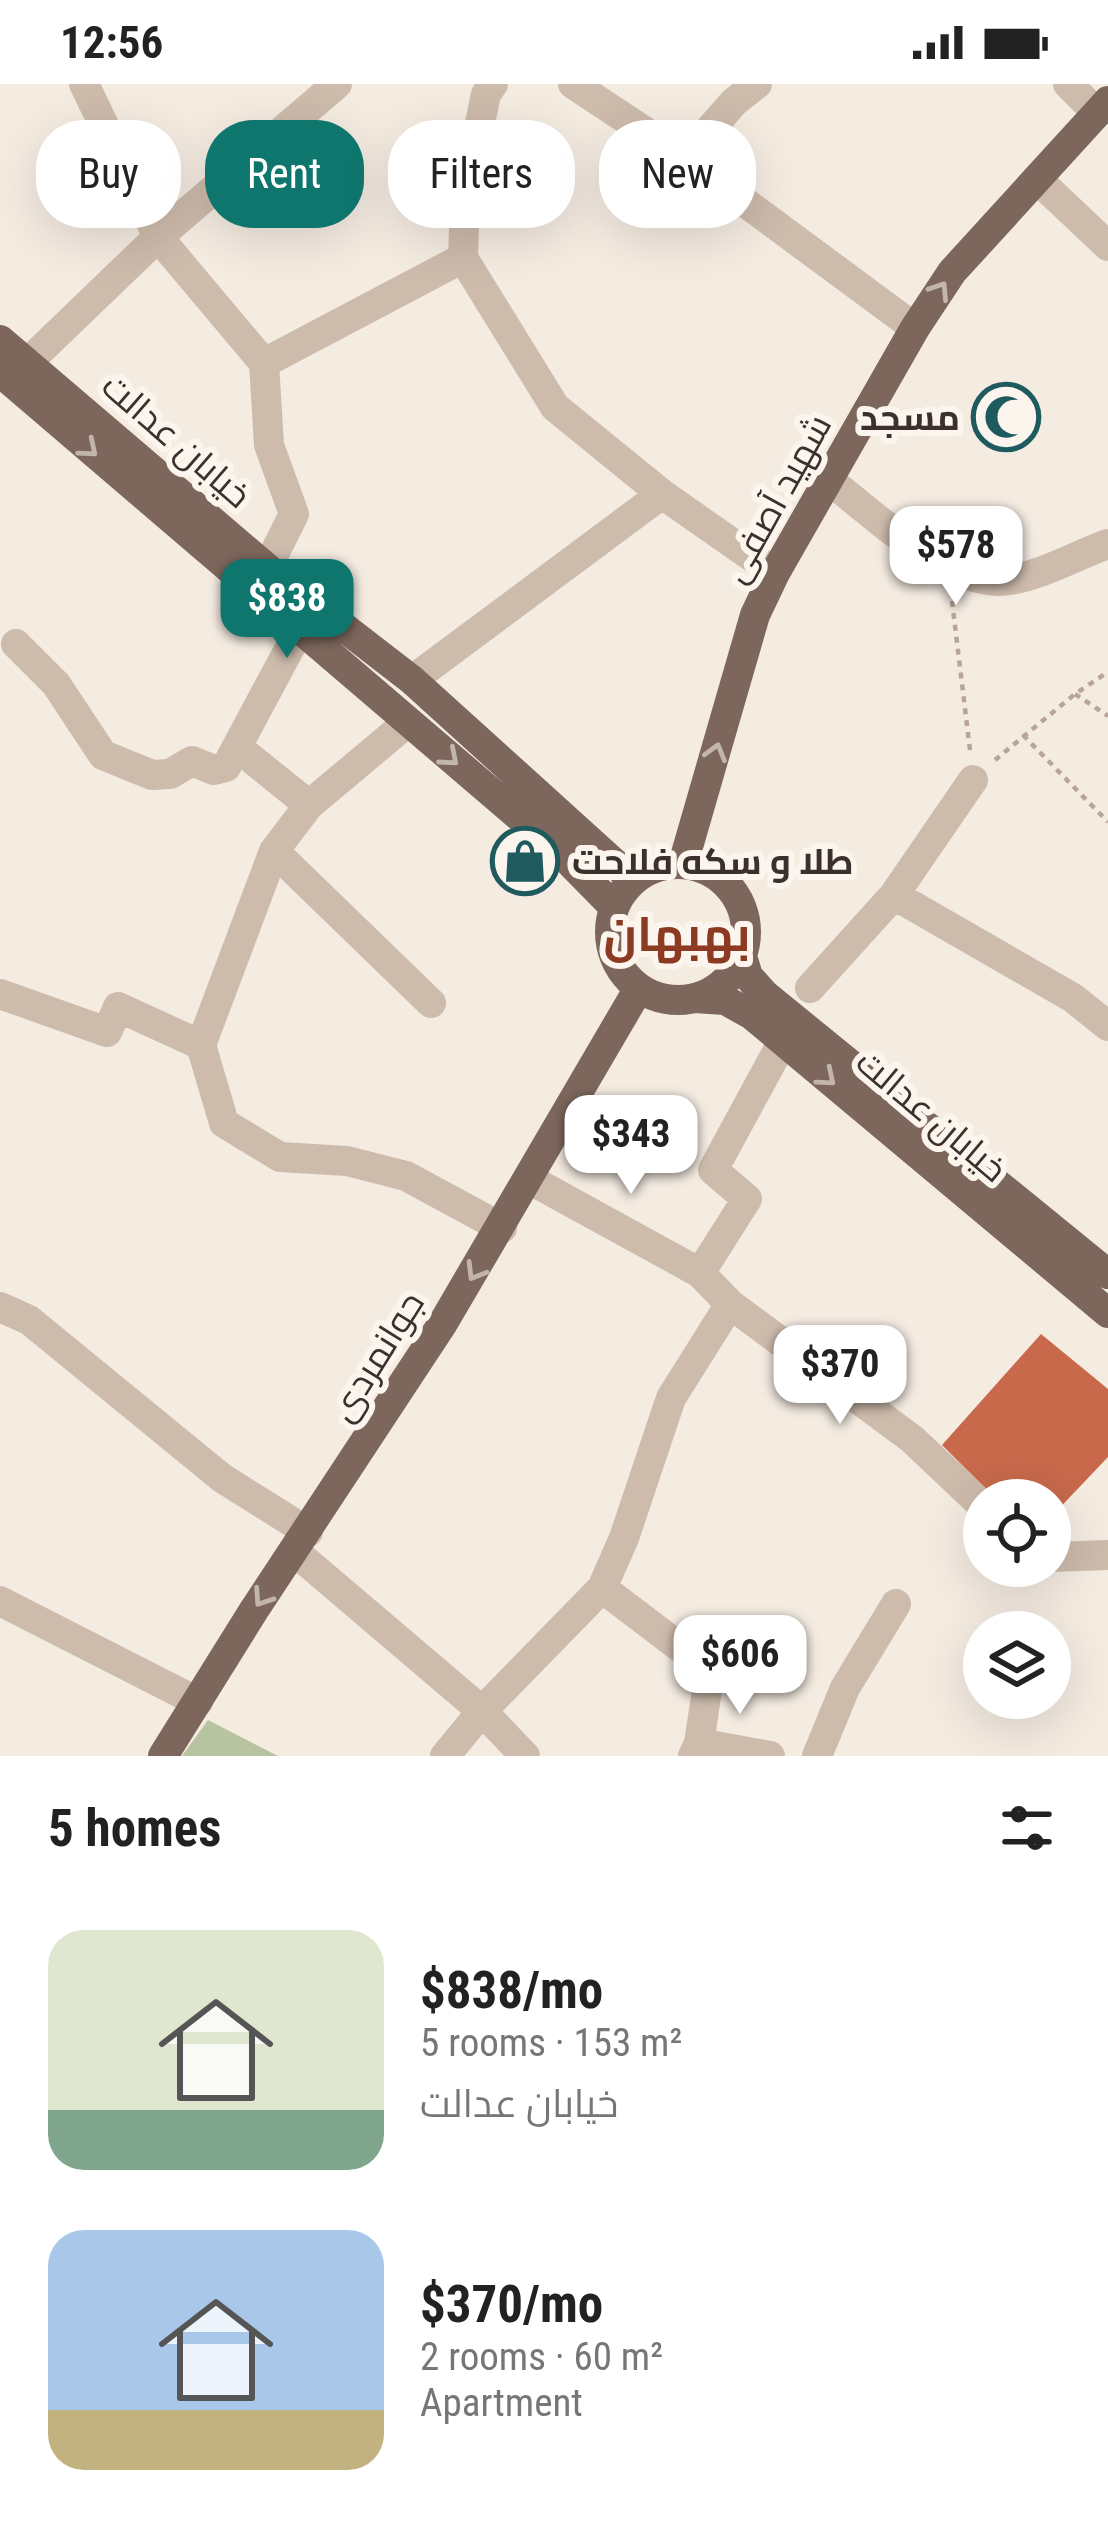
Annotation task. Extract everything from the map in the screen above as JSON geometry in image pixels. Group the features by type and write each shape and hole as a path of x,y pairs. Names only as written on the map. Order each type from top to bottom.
{"main road":[{"name":"شهید آصفی","path":"682,864 755,615 775,573 952,272 1102,107"},
{"name":"خیابان عدالت","path":"0,340 7,371 555,848 614,907"},
{"name":"خیابان عدالت","path":"7,371 412,680 633,880"},
{"path":"682,864 703,868 736,895 746,935 742,956 731,975 695,998 675,1000 639,988 622,973 612,952 609,929 614,907 633,880 664,865 682,864"},
{"name":"خیابان عدالت","path":"742,956 748,976 765,995 1108,1274"},
{"name":"جوانمردی","path":"164,1756 502,1228 639,988"},
{"name":"خیابان عدالت","path":"695,998 725,1000 752,1015 1108,1313"}],"street":[{"path":"84,84 158,237 264,364 269,445 294,514 267,568"},
{"path":"7,371 337,84"},
{"path":"494,84 486,94 465,197 463,258 555,407 662,494 775,573"},
{"path":"573,84 627,120"},
{"path":"718,120 758,84"},
{"path":"1068,84 1102,107"},
{"path":"1037,178 1107,244"},
{"path":"756,210 915,328"},
{"path":"264,364 463,258"},
{"path":"831,482 949,569 975,580 1010,580 1108,544"},
{"path":"412,680 662,494"},
{"path":"16,644 56,683 103,755 152,775 170,774 192,761 220,771 300,628"},
{"path":"408,722 309,805 274,851 201,1045 224,1123 280,1157 347,1161 406,1176 502,1228"},
{"path":"237,747 309,805"},
{"path":"810,988 894,895 973,780"},
{"path":"274,851 431,1003"},
{"path":"894,895 1073,998 1108,1026"},
{"path":"0,994 107,1032 118,1007 201,1045"},
{"path":"700,1273 747,1199 713,1170 783,1041"},
{"path":"529,1179 700,1273 730,1304 912,1439 963,1487"},
{"path":"446,1756 482,1711 602,1588 624,1538 671,1398 730,1304"},
{"path":"0,1307 29,1319 301,1541 525,1756"},
{"path":"1071,1556 1108,1555"},
{"path":"602,1588 706,1667 709,1677 696,1749 770,1756"},
{"path":"0,1601 198,1702"},
{"path":"817,1756 845,1688 896,1604"}],"path":[{"path":"949,569 973,780"},
{"path":"973,780 1023,735 1108,672"},
{"path":"1075,694 1108,716"},
{"path":"1023,735 1108,822"}],"green space":[{"path":"208,1720 278,1756 182,1756"}],"building":[{"path":"1041,1334 1108,1389 1108,1457 1071,1496 1071,1479 976,1479 942,1445"}],"place":[{"name":"مسجد","path":"1006,417"},
{"name":"طلا و سکه فلاحت","path":"525,861"}],"district":[{"name":"بهبهان","path":"677,934"}]}
